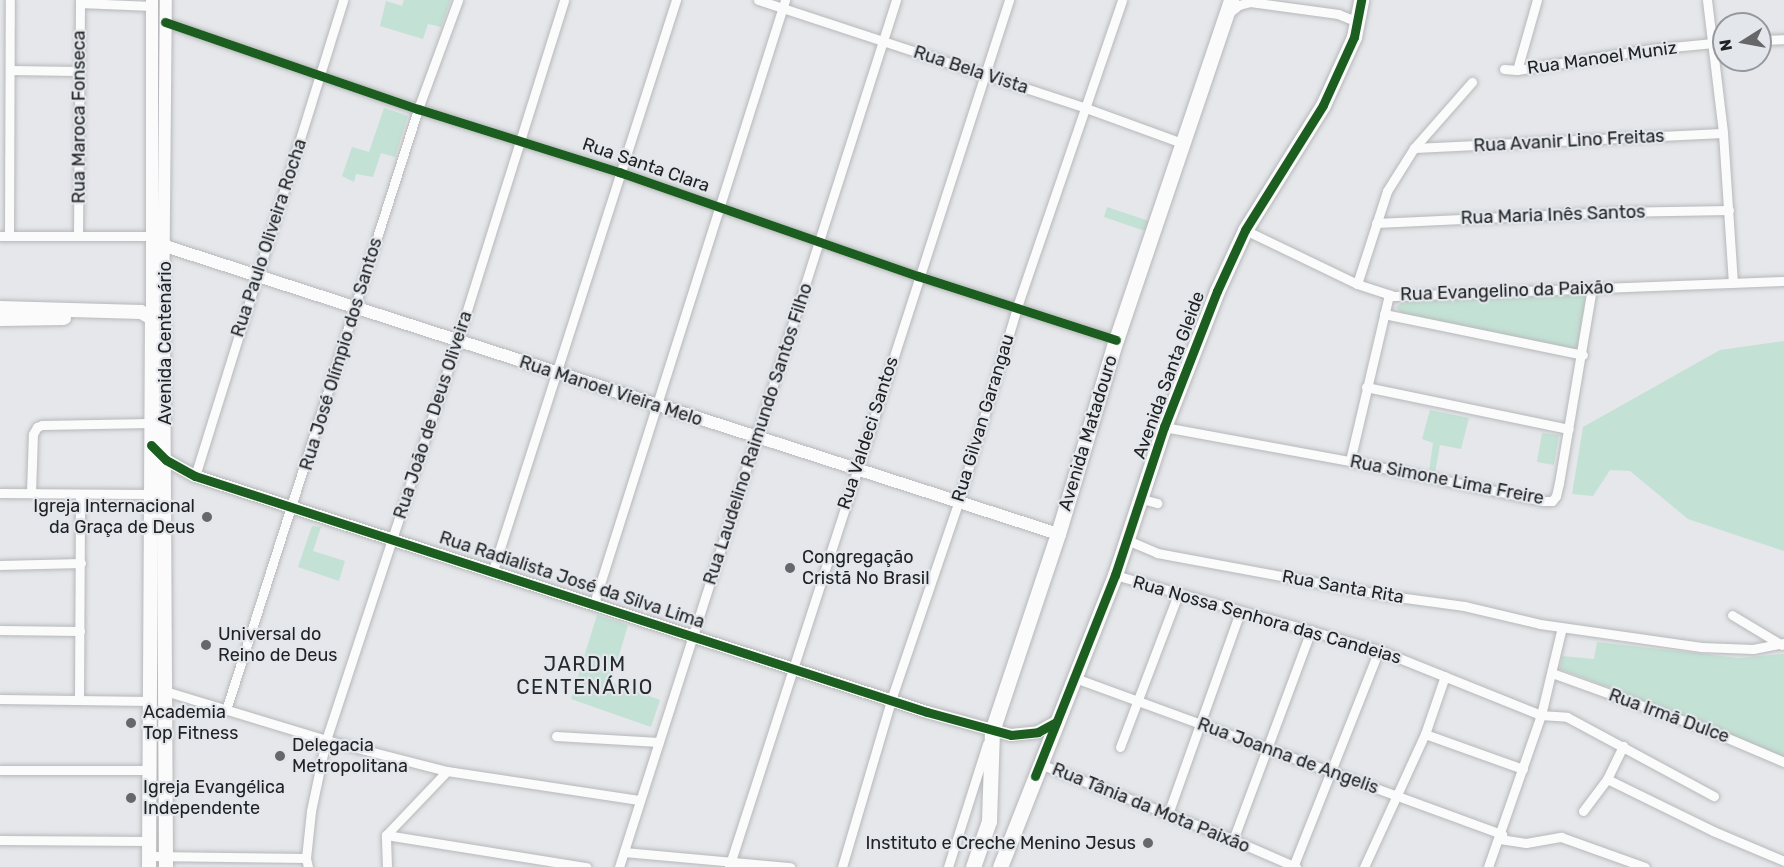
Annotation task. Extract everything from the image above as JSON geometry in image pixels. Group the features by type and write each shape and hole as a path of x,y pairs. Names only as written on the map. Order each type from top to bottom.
{"main road":[{"name":"Avenida Santa Gleide","path":"1000,867 1127,540 1150,501 1164,427 1217,291 1245,230 1323,105 1354,37 1361,0"},
{"name":"Avenida Matadouro","path":"992,731 1058,534 1116,340 1230,7"},
{"path":"0,308 141,312 157,325"},
{"path":"0,319 122,318 157,325"},
{"name":"Avenida Centenário","path":"149,862 150,423 157,325"},
{"name":"Avenida Centenário","path":"157,325 166,460 166,862"},
{"path":"973,867 989,821 992,731"},
{"path":"149,766 165,761"}],"street":[{"path":"10,0 5,236 151,236"},
{"name":"Avenida Centenário","path":"157,325 165,246 166,0"},
{"name":"Rua Paulo Oliveira Rocha","path":"195,476 343,0"},
{"name":"Rua José Olímpio dos Santos","path":"226,710 418,109 458,0"},
{"name":"Rua João de Deus Oliveira","path":"307,862 311,811 326,740 457,342 564,0"},
{"path":"493,570 676,0"},
{"name":"Rua Bela Vista","path":"758,0 783,4 882,41 1086,108 1182,143"},
{"name":"Rua Laudelino Raimundo Santos Filho","path":"619,867 896,0"},
{"name":"Rua Valdeci Santos","path":"730,865 983,74 1009,0"},
{"name":"Rua Gilvan Garangau","path":"842,867 891,700 958,503 1017,306 1122,0"},
{"name":"Rua Manoel Muniz","path":"1537,0 1517,70 1712,43"},
{"path":"1707,0 1712,36"},
{"path":"80,2 152,3"},
{"name":"Rua Maroca Fonseca","path":"78,235 80,2"},
{"path":"1230,7 1250,2 1338,14 1358,22"},
{"name":"Avenida Centenário","path":"152,3 151,236 157,325"},
{"path":"594,603 783,4"},
{"path":"0,18 10,18"},
{"name":"Rua Santa Clara","path":"165,22 418,109 619,172 918,276 1017,306 1116,340"},
{"path":"1504,69 1517,70"},
{"path":"10,70 78,71"},
{"path":"1716,72 1723,133 1733,283"},
{"path":"1357,284 1386,191 1414,148 1472,82"},
{"name":"Rua Avanir Lino Freitas","path":"1414,148 1723,133"},
{"name":"Rua Maria Inês Santos","path":"1376,223 1612,212 1729,210"},
{"name":"Rua Evangelino da Paixão","path":"1245,230 1357,284 1389,295 1784,281"},
{"name":"Rua Manoel Vieira Melo","path":"165,246 856,471 1058,534"},
{"name":"Rua Simone Lima Freire","path":"1164,427 1552,501 1559,483 1583,355 1592,288"},
{"path":"1350,461 1389,295"},
{"path":"1384,314 1583,355"},
{"path":"1366,387 1569,429"},
{"path":"31,493 33,434 42,425 150,423"},
{"name":"Rua Radialista José da Silva Lima","path":"151,445 166,460 195,476 292,509 493,570 992,731 1022,736 1038,732 1056,722"},
{"path":"0,493 150,494"},
{"path":"79,699 80,494"},
{"name":"Rua Santa Rita","path":"1127,540 1157,553 1383,595 1464,606 1562,627"},
{"path":"0,565 81,563"},
{"name":"Rua Nossa Senhora das Candeias","path":"1115,575 1379,650 1541,715 1567,717 1714,795"},
{"path":"1120,747 1178,594"},
{"path":"1168,814 1240,612"},
{"path":"1732,615 1783,644"},
{"path":"1488,867 1501,836 1541,715 1562,627 1701,647 1753,649 1783,644"},
{"path":"0,630 80,631"},
{"path":"1233,840 1311,630"},
{"path":"1294,867 1379,650"},
{"name":"Rua Irmã Dulce","path":"1552,673 1704,728 1784,762"},
{"path":"1364,867 1425,734 1445,676"},
{"name":"Rua Joanna de Angelis","path":"1075,678 1397,795 1501,836 1526,843 1561,837 1645,867"},
{"path":"165,691 326,740 447,771 639,800"},
{"path":"0,699 150,701"},
{"name":"Avenida Matadouro","path":"948,867 992,731"},
{"path":"1425,734 1523,769"},
{"path":"556,736 659,742"},
{"path":"1583,811 1607,779 1623,747"},
{"name":"Rua Tânia da Mota Paixão","path":"1040,764 1233,840 1294,867"},
{"path":"0,770 149,766"},
{"path":"387,867 385,847 387,836 447,771"},
{"path":"1607,779 1713,831 1784,861"},
{"path":"387,836 586,867"},
{"path":"0,840 150,841"},
{"path":"624,852 730,865 790,867"},
{"path":"149,862 307,862"}],"green space":[{"path":"404,0 451,0 441,27 428,24 423,39 380,26 386,1 402,6"},
{"path":"384,108 408,116 395,157 381,153 373,177 356,174 354,182 342,176 352,147 369,152"},
{"path":"1107,207 1149,221 1145,231 1104,217"},
{"path":"1586,295 1577,350 1403,315 1396,307 1404,301"},
{"path":"1784,341 1784,551 1688,519 1630,471 1610,470 1593,496 1572,494 1583,427 1720,350"},
{"path":"1430,410 1469,418 1461,449 1440,445 1435,473 1429,472 1433,443 1422,439"},
{"path":"1542,433 1559,435 1554,465 1537,462"},
{"path":"312,526 321,527 313,551 345,561 339,581 298,567"},
{"path":"597,615 628,625 611,682 660,700 651,727 571,699"},
{"path":"1597,642 1739,658 1784,654 1784,762 1676,713 1560,669 1562,656 1594,659"}],"cycle path":[{"path":"1035,776 1115,575 1164,427 1217,291 1245,230 1323,105 1354,37 1361,0"},
{"path":"165,22 418,109 619,172 918,276 1116,340"},
{"path":"151,445 166,460 195,476 927,712 1011,735 1038,732 1056,722"}],"place":[{"name":"Igreja Internacional da Graça de Deus","path":"207,517"},
{"name":"Congregação Cristã No Brasil","path":"790,568"},
{"name":"Universal do Reino de Deus","path":"206,645"},
{"name":"Academia Top Fitness","path":"131,723"},
{"name":"Delegacia Metropolitana","path":"280,756"},
{"name":"Igreja Evangélica Independente","path":"131,798"},
{"name":"Instituto e Creche Menino Jesus","path":"1148,843"}],"district":[{"name":"JARDIM CENTENÁRIO","path":"585,676"}]}
